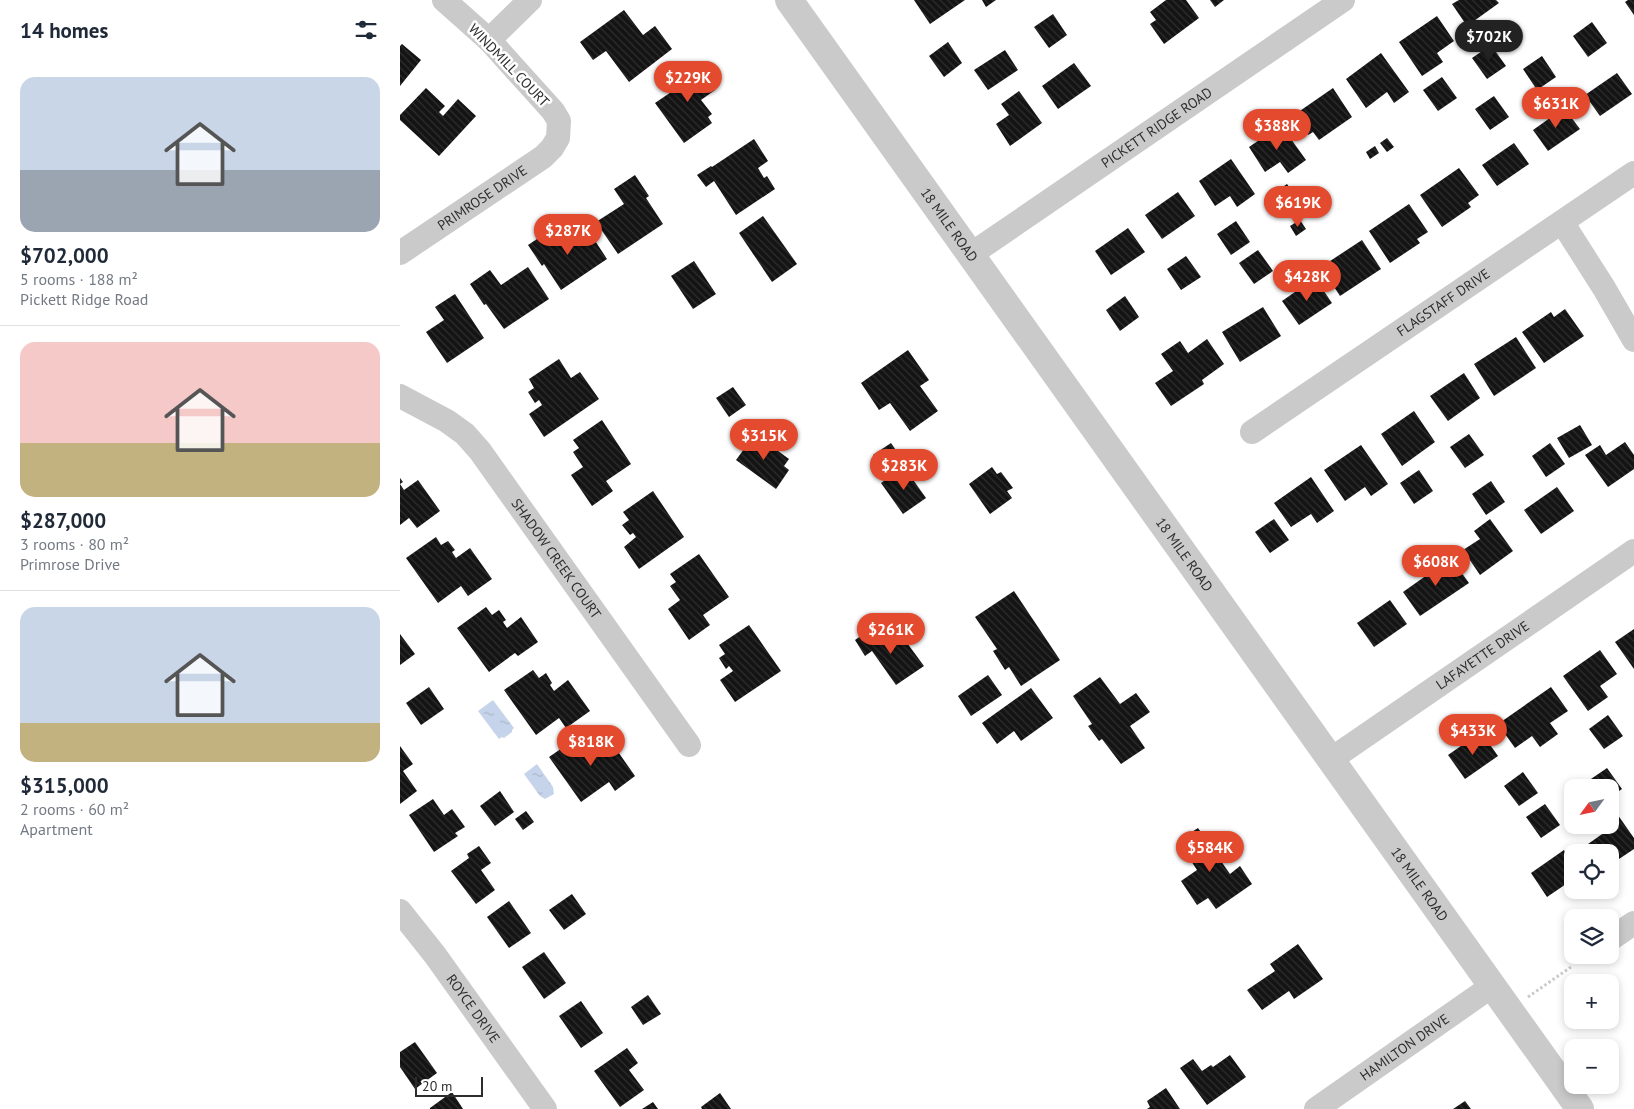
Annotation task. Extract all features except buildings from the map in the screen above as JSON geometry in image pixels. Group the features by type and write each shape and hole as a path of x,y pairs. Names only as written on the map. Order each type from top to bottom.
{"street":[{"name":"WINDMILL COURT","path":"444,0 489,40 553,112 559,121 558,138"},
{"path":"489,40 530,0"},
{"name":"PICKETT RIDGE ROAD","path":"970,255 1342,0"},
{"name":"18 MILE ROAD","path":"792,1 970,255 1580,1109"},
{"name":"PRIMROSE DRIVE","path":"400,253 543,157 558,138"},
{"name":"FLAGSTAFF DRIVE","path":"1252,432 1634,173"},
{"path":"1562,222 1634,340"},
{"name":"SHADOW CREEK COURT","path":"400,396 447,421 465,434 480,451 689,745"},
{"name":"LAFAYETTE DRIVE","path":"1330,760 1634,551"},
{"name":"ROYCE DRIVE","path":"400,910 440,962 545,1109"},
{"path":"1619,933 1634,923"},
{"name":"HAMILTON DRIVE","path":"1316,1109 1492,986"}],"path":[{"path":"1526,998 1571,967"}],"water":[{"path":"493,700 514,728 504,738 499,739 478,711"},
{"path":"537,764 553,787 554,794 545,799 540,796 524,774"}]}
